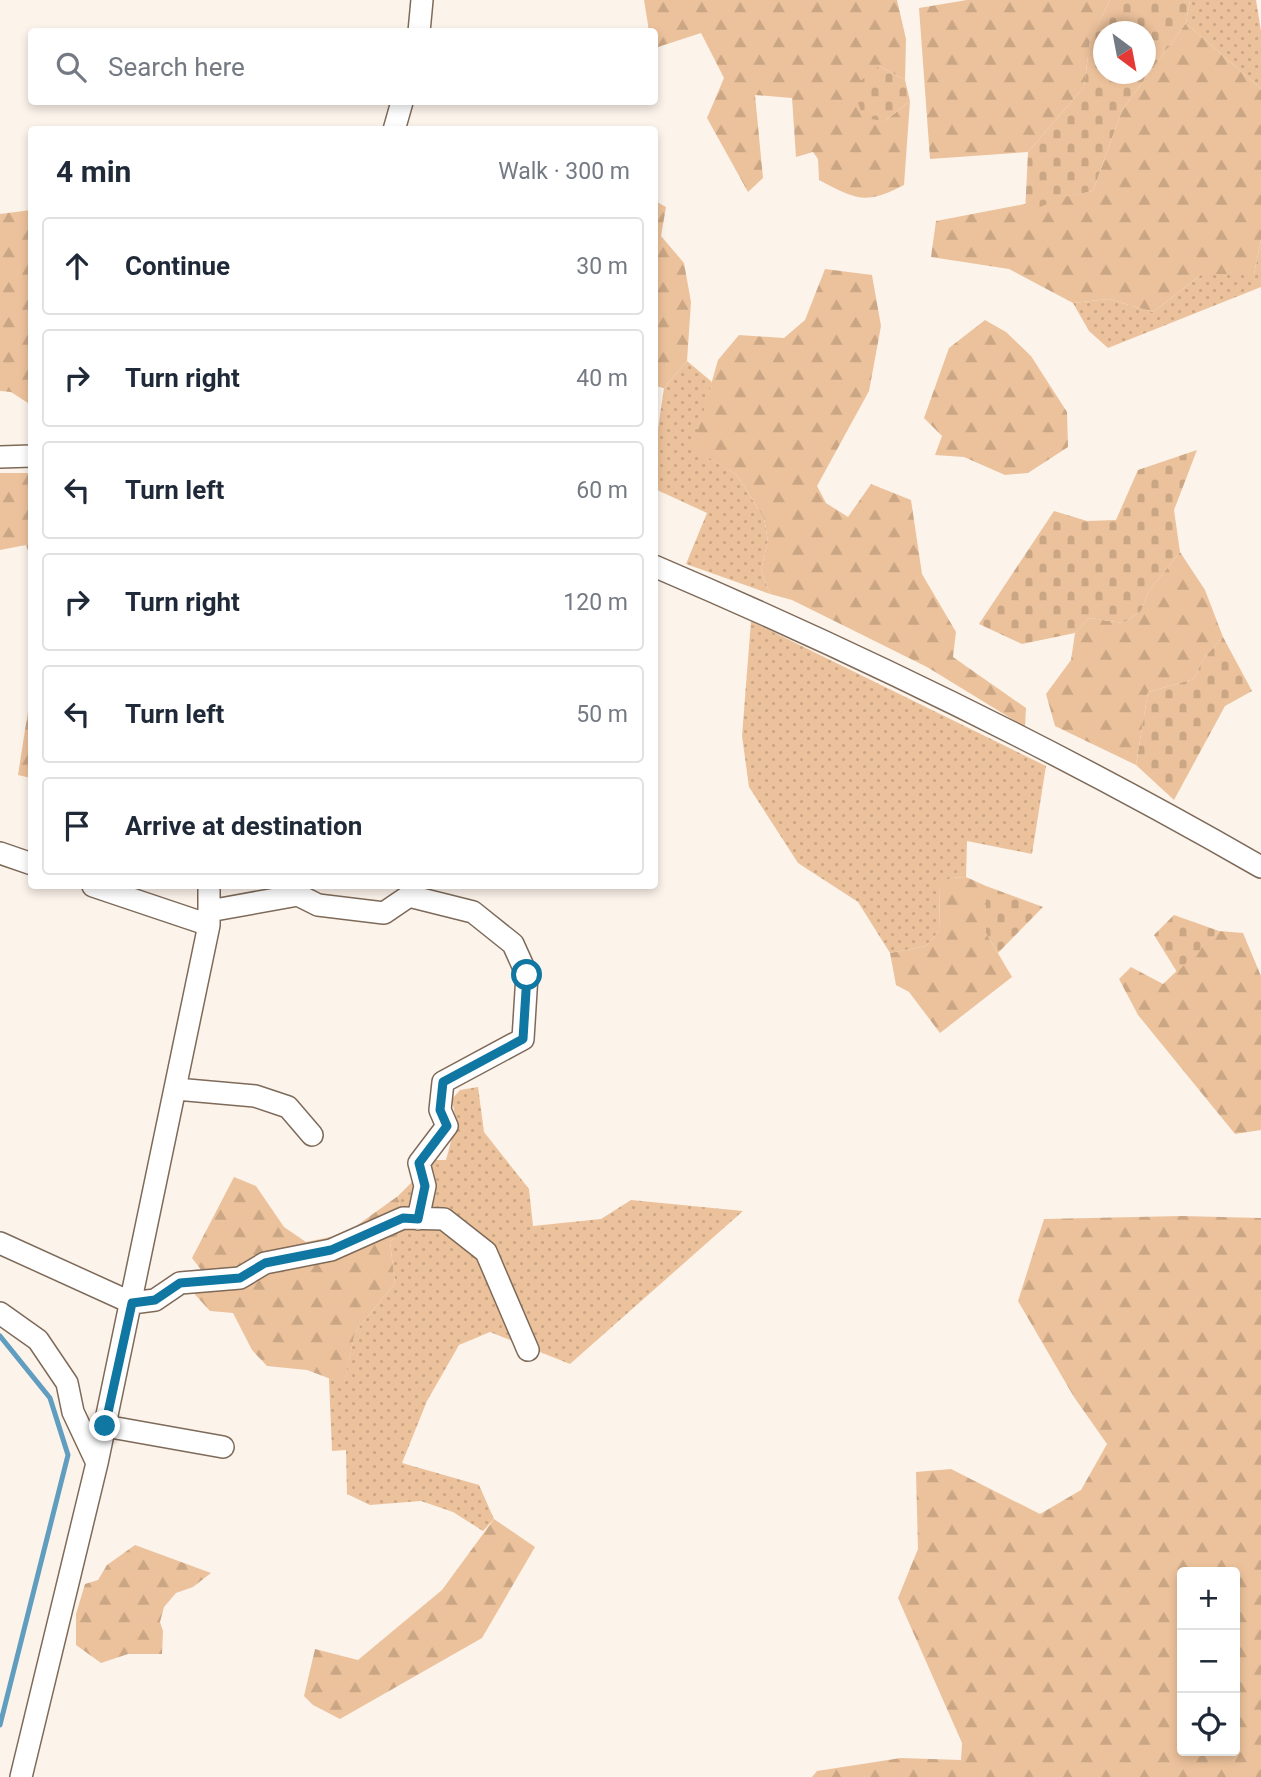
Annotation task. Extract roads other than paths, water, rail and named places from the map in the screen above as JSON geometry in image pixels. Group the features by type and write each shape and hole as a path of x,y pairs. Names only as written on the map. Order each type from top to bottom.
{"street":[{"path":"419,28 422,0"},
{"path":"395,126 401,105"},
{"path":"0,457 28,456"},
{"path":"658,568 730,598 1052,754 1141,799 1261,867"},
{"path":"1232,850 1261,857"},
{"path":"0,853 28,863"},
{"path":"104,889 209,918 298,895 318,905 384,913 409,896 473,912 513,944 527,975 523,1039 443,1082 440,1110 447,1126 419,1163 425,1186 418,1219"},
{"path":"21,1777 132,1303 209,918 209,889"},
{"path":"176,1089 255,1096 288,1107 312,1135"},
{"path":"0,1243 132,1303 155,1300 180,1283 240,1278 265,1263 331,1250 403,1218 444,1219 486,1252 528,1350"},
{"path":"0,1313 38,1340 67,1383 73,1412 96,1463"},
{"path":"105,1426 223,1447"}],"waterway":[{"path":"0,1336 50,1398 68,1455 0,1725"}]}
